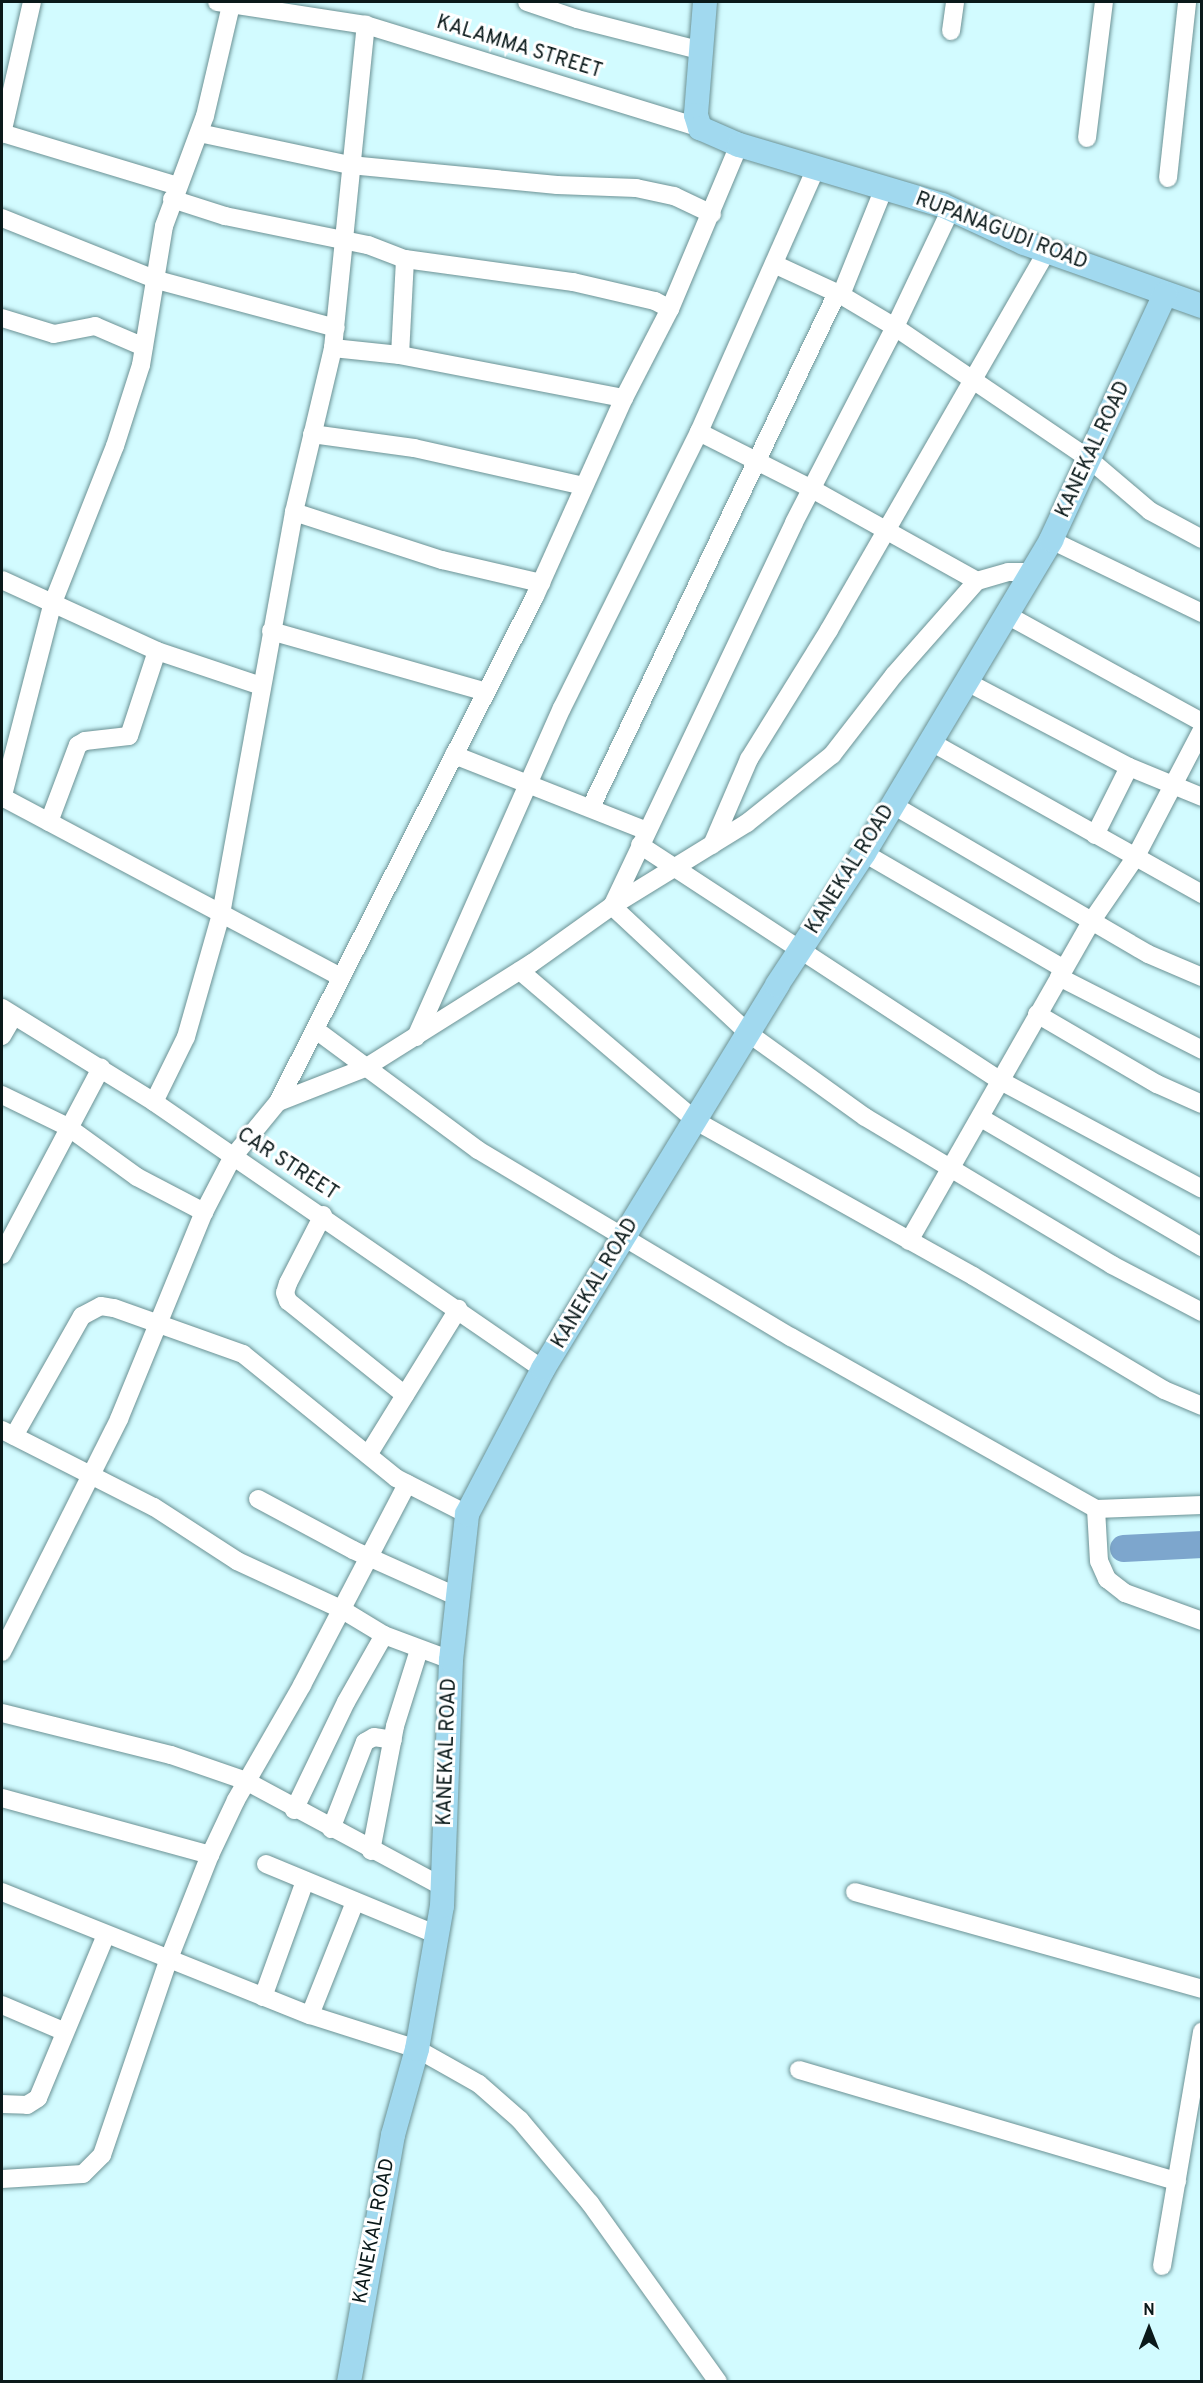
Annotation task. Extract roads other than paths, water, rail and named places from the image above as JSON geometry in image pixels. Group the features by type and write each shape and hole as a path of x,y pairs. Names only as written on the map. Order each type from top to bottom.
{"main road":[{"path":"700,129 696,115 699,54 705,2"},
{"name":"RUPANAGUDI ROAD","path":"700,129 739,145 951,208 1047,251 1202,306"},
{"name":"KANEKAL ROAD","path":"349,2382 393,2135 417,2049 437,1935 443,1887 451,1660 467,1514 543,1369 748,1034 864,853 1051,540 1165,294"}],"street":[{"path":"32,2 2,134 175,193 225,216 342,238 405,259 573,282 655,301 670,309"},
{"path":"527,2 577,19 699,54"},
{"path":"951,31 955,2"},
{"path":"1087,138 1104,2"},
{"path":"1168,178 1187,2"},
{"path":"224,3 213,91 164,226 157,280 144,347 115,446 52,604 2,798 339,976"},
{"name":"KALAMMA STREET","path":"224,3 366,25 700,129"},
{"path":"154,1102 186,1037 221,914 294,512 333,348 342,238 366,25"},
{"path":"199,133 350,165 557,185 636,188 674,196 712,214"},
{"path":"2,1652 90,1476 161,1323 204,1212 232,1158 278,1102 316,1030 339,976 541,583 624,398 670,309 712,214 739,145"},
{"path":"416,1036 562,708 699,432 816,168"},
{"path":"591,807 695,596 713,545 839,294 884,188"},
{"path":"612,906 812,489 895,327 951,208"},
{"path":"2,218 157,280 336,328"},
{"path":"712,845 749,759 886,531 1047,251"},
{"path":"400,355 405,259"},
{"path":"774,264 839,294 895,327 975,379 1089,459 1150,512 1202,538"},
{"path":"2,318 54,333 95,326 144,347"},
{"path":"333,348 400,355 624,398"},
{"path":"699,432 812,489 977,581"},
{"path":"312,434 414,448 584,486"},
{"path":"294,512 441,560 541,583"},
{"path":"1051,540 1202,613"},
{"path":"278,1102 365,1068 520,971 612,906 747,823 832,755 894,675 977,581 1008,572 1030,572"},
{"path":"2,580 157,651 261,686"},
{"path":"1007,615 1202,722"},
{"path":"271,631 486,692"},
{"path":"49,822 78,745 85,741 129,736 157,651"},
{"path":"967,682 1129,767 1202,797"},
{"path":"909,1240 981,1118 999,1080 1061,973 1093,919 1135,858 1202,730"},
{"path":"931,742 1202,894"},
{"path":"454,755 591,807 644,838 676,868 999,1080 1202,1189"},
{"path":"1095,835 1129,767"},
{"path":"893,805 1093,919 1148,954 1202,977"},
{"path":"864,853 1061,973 1202,1050"},
{"path":"612,906 748,1034 865,1117 1112,1265 1202,1312"},
{"path":"520,971 696,1121 909,1240 1164,1390 1202,1407"},
{"path":"2,1036 7,1012"},
{"name":"CAR STREET","path":"7,1012 154,1102 232,1158 323,1215 543,1369"},
{"path":"1037,1014 1157,1084 1202,1104"},
{"path":"316,1030 478,1150 791,1337 1096,1509 1202,1505"},
{"path":"2,1255 101,1068"},
{"path":"2,1095 68,1127 137,1177 204,1212"},
{"path":"981,1118 1202,1247"},
{"path":"323,1215 288,1283 285,1293 288,1301 405,1395"},
{"path":"451,1660 419,1650 384,1635 341,1609 203,1540 154,1507 8,1433 82,1316 100,1306 161,1323 260,1364 368,1455 408,1484 467,1514"},
{"path":"368,1455 458,1309"},
{"path":"2,2179 69,2176 93,2168 102,2154 168,1961 210,1855 246,1781 408,1484"},
{"path":"258,1498 369,1558 458,1597"},
{"path":"1096,1509 1099,1561 1107,1579 1125,1593 1202,1621"},
{"path":"294,1810 346,1702 384,1635"},
{"path":"371,1851 393,1740 419,1650"},
{"path":"2,1713 171,1755 246,1781 294,1810 443,1887"},
{"path":"331,1828 365,1742 374,1737 393,1740"},
{"path":"2,1798 210,1855"},
{"path":"266,1864 437,1935"},
{"path":"263,1997 305,1881"},
{"path":"2,1892 168,1961 310,2015 417,2049 479,2084 520,2120 590,2203 718,2382"},
{"path":"855,1892 1202,1989"},
{"path":"310,2015 355,1902"},
{"path":"2,2104 27,2105 38,2098 63,2031 106,1935"},
{"path":"2,2005 63,2031"},
{"path":"1162,2266 1202,2031"},
{"path":"799,2070 1177,2181"}],"waterway":[{"path":"1123,1548 1202,1544"}]}
